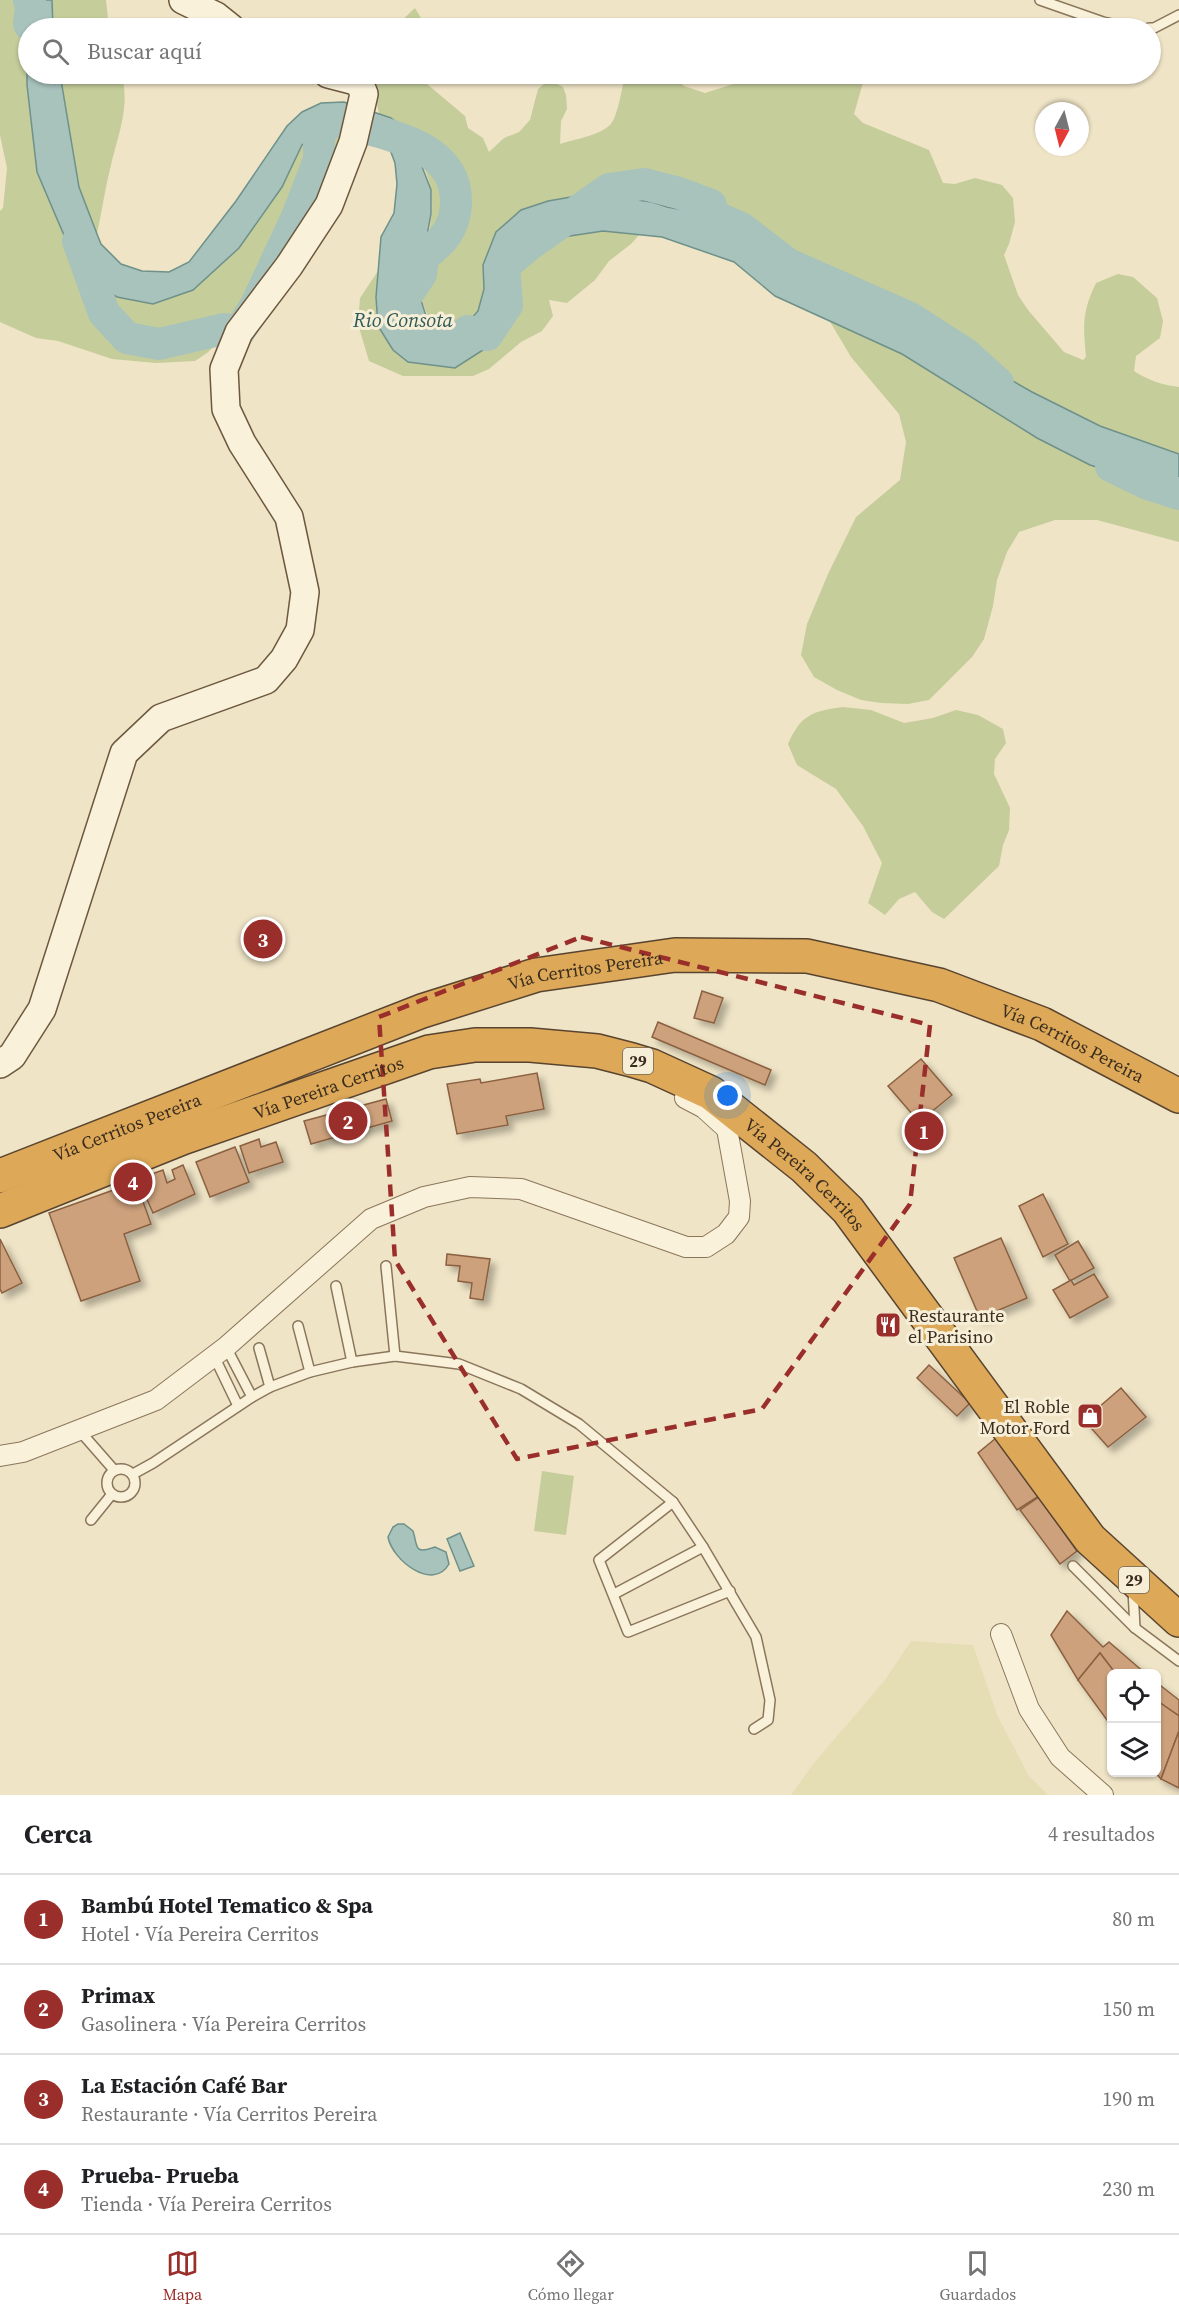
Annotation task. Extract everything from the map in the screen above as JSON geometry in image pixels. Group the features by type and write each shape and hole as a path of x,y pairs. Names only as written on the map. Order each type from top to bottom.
{"highway":[{"name":"Vía Cerritos Pereira","path":"0,1176 422,1011 536,975 675,956 807,956 939,985 1042,1024 1179,1096"},
{"name":"Vía Pereira Cerritos","path":"0,1211 182,1138 429,1052 475,1045 530,1045 597,1051 652,1066 711,1093 804,1167 848,1209 1090,1539 1179,1620"}],"street":[{"path":"183,0 218,18"},
{"path":"0,1064 12,1056 42,1009 124,753 161,718 266,680 284,660 300,630 305,592 289,517 242,443 225,409 224,369 239,332 289,266 329,205 353,142 364,94 360,84"},
{"path":"0,1456 23,1452 156,1400 220,1352 371,1219 436,1195 470,1187 521,1189 686,1247 706,1247 726,1234 739,1217 740,1201 727,1129 704,1108 659,1086 632,1060"},
{"path":"1001,1634 1029,1709 1060,1757 1103,1795"}],"lane":[{"path":"1040,0 1092,18"},
{"path":"1161,24 1179,15"},
{"path":"386,1266 395,1356"},
{"path":"336,1286 352,1362"},
{"path":"298,1326 310,1372"},
{"path":"259,1348 270,1387"},
{"path":"220,1352 252,1397"},
{"path":"220,1352 238,1406"},
{"path":"133,1474 270,1387 310,1372 352,1362 395,1356 459,1364 521,1389 596,1437 673,1502 703,1547 756,1637 770,1700 768,1720 753,1729"},
{"path":"79,1430 114,1470"},
{"path":"121,1468 133,1474 136,1480 131,1493 118,1497 107,1488 106,1481 114,1470 121,1468"},
{"path":"91,1520 112,1494"},
{"path":"673,1502 600,1560 628,1632 730,1591"},
{"path":"614,1594 703,1547"},
{"path":"1073,1566 1135,1628 1179,1661"},
{"path":"1133,1579 1135,1628"}],"highlighted area":[{"path":"581,937 930,1025 910,1204 762,1409 517,1459 395,1260 379,1017"}],"shaded area":[{"path":"911,1641 973,1645 998,1717 1029,1776 1048,1795 791,1795 814,1763 885,1680"}],"green space":[{"path":"0,0 31,0 30,18 18,18 18,84 27,84 37,172 75,261 193,290 239,248 282,187 302,145 334,120 350,121 329,205 223,338 195,361 156,363 112,359 58,341 36,338 0,322 0,211 3,208 7,168 0,135"},
{"path":"52,0 106,0 108,18 53,18"},
{"path":"415,8 421,18 404,18"},
{"path":"62,84 124,84 124,108 97,234 79,187"},
{"path":"367,84 427,84 465,116 468,128 483,138 489,152 504,138 519,132 530,120 538,89 544,84 557,84 563,87 566,95 567,109 561,121 560,144 593,135 610,125 617,109 623,84 682,84 705,93 733,84 863,84 854,114 863,123 929,150 943,183 955,184 975,178 1002,185 1013,198 1015,222 1004,255 1018,295 1064,352 1083,360 1086,357 1085,319 1088,302 1096,283 1118,274 1133,277 1157,298 1163,321 1160,338 1136,356 1134,371 1155,382 1179,387 1179,454 1100,426 893,317 841,299 741,228 711,215 652,202 614,197 577,196 521,210 496,232 483,265 484,289 478,311 470,320 452,328 435,328 425,310 420,275 432,208 429,180 410,139 397,124 379,114 376,99"},
{"path":"603,231 639,235 609,261 595,280 567,303 549,300 553,316 542,331 521,342 489,369 473,376 403,376 369,361 358,324 360,298 378,271 378,326 497,341 504,266 543,240"},
{"path":"829,320 902,354 1037,438 1090,465 1179,492 1179,542 1097,520 1055,520 1019,532 1007,552 997,580 984,639 972,657 929,700 908,704 861,700 814,677 801,655 807,624 856,517 900,480 906,442 899,414 851,357"},
{"path":"843,707 871,710 904,723 933,718 956,710 978,715 1003,729 1006,743 995,759 994,774 1010,808 1009,830 999,866 944,919 932,912 915,892 899,899 885,915 868,903 882,863 863,826 836,789 797,765 788,744 798,727 815,713"},
{"path":"542,1471 574,1476 566,1535 534,1531"}],"water":[{"path":"31,0 52,0 53,18 30,18"},
{"name":"Rio Consota","path":"62,84 79,187 101,244 121,264 142,271 169,272 189,262 236,201 287,126 302,112 321,103 344,102 391,118 401,126 413,143 431,190 431,214 423,257 420,297 426,316 435,328 452,328 470,320 478,311 484,289 483,265 496,232 521,210 548,201 577,196 614,197 652,202 711,215 741,228 841,299 893,317 1100,426 1179,454 1179,492 1090,465 1037,438 902,354 775,296 734,262 662,237 603,231 543,240 504,266 497,341 455,368 408,362 393,350 378,326 376,297 381,237 394,213 397,184 395,163 386,139 350,121 334,120 302,145 282,187 239,248 193,290 153,304 117,297 92,282 75,261 37,172 27,85"},
{"path":"404,1524 413,1531 418,1548 423,1550 435,1547 446,1552 449,1564 442,1572 433,1575 424,1574 414,1570 397,1555 388,1537 393,1527"},
{"path":"460,1533 474,1566 460,1571 447,1539"}],"building":[{"path":"702,991 723,998 714,1023 694,1018"},
{"path":"658,1022 771,1070 765,1085 652,1037"},
{"path":"921,1059 952,1095 919,1122 888,1086"},
{"path":"537,1073 544,1109 506,1116 508,1125 457,1134 447,1084 480,1079 481,1083"},
{"path":"386,1099 392,1121 311,1144 304,1121"},
{"path":"259,1139 261,1147 276,1142 283,1162 249,1173 240,1146"},
{"path":"235,1147 249,1182 210,1197 196,1162"},
{"path":"183,1165 195,1194 153,1213 138,1179 163,1170 167,1183 175,1179 172,1170"},
{"path":"136,1182 151,1224 124,1234 140,1281 81,1301 49,1213"},
{"path":"1043,1194 1068,1244 1043,1257 1019,1206"},
{"path":"1001,1238 1027,1298 980,1318 954,1258"},
{"path":"0,1239 22,1283 2,1293 0,1289"},
{"path":"1078,1241 1094,1268 1070,1281 1055,1255"},
{"path":"447,1254 490,1259 483,1300 470,1298 472,1283 458,1281 460,1266 446,1265"},
{"path":"1094,1274 1108,1297 1070,1318 1053,1290 1071,1280 1074,1285"},
{"path":"929,1365 970,1403 957,1416 917,1378"},
{"path":"1121,1388 1146,1417 1108,1447 1084,1420"},
{"path":"996,1438 1039,1496 1017,1510 978,1453"},
{"path":"1039,1497 1077,1551 1060,1564 1020,1510"},
{"path":"1067,1611 1103,1647 1109,1642 1140,1669 1112,1669 1100,1653 1078,1680 1051,1635"},
{"path":"1100,1653 1112,1669 1107,1669 1107,1720 1078,1680"},
{"path":"1161,1686 1179,1700 1179,1716 1161,1703"},
{"path":"1161,1703 1179,1716 1179,1731 1161,1779"},
{"path":"1179,1731 1179,1788 1161,1779"}],"waterway":[{"path":"29,0 30,18"},
{"path":"78,241 104,313 127,338 159,344 224,329 239,332 256,305 297,217 319,160 319,132 334,120 394,136 413,144 431,154 444,167 453,183 456,204 453,221 442,240 423,257 421,274 402,302 403,309"},
{"path":"468,331 487,335 507,305 504,266 529,245 609,189 644,184 679,193 711,205 711,215 741,228 788,264 910,318 966,354 998,383"},
{"path":"1111,466 1148,484 1179,494"}],"place":[{"name":"La Estación Café Bar","path":"263,939"},
{"name":"Primax","path":"348,1121"},
{"name":"Bambú Hotel Tematico & Spa","path":"924,1131"},
{"name":"Prueba- Prueba","path":"133,1182"},
{"name":"Restaurante el Parisino","path":"888,1325"},
{"name":"El Roble Motor Ford","path":"1090,1416"}]}
